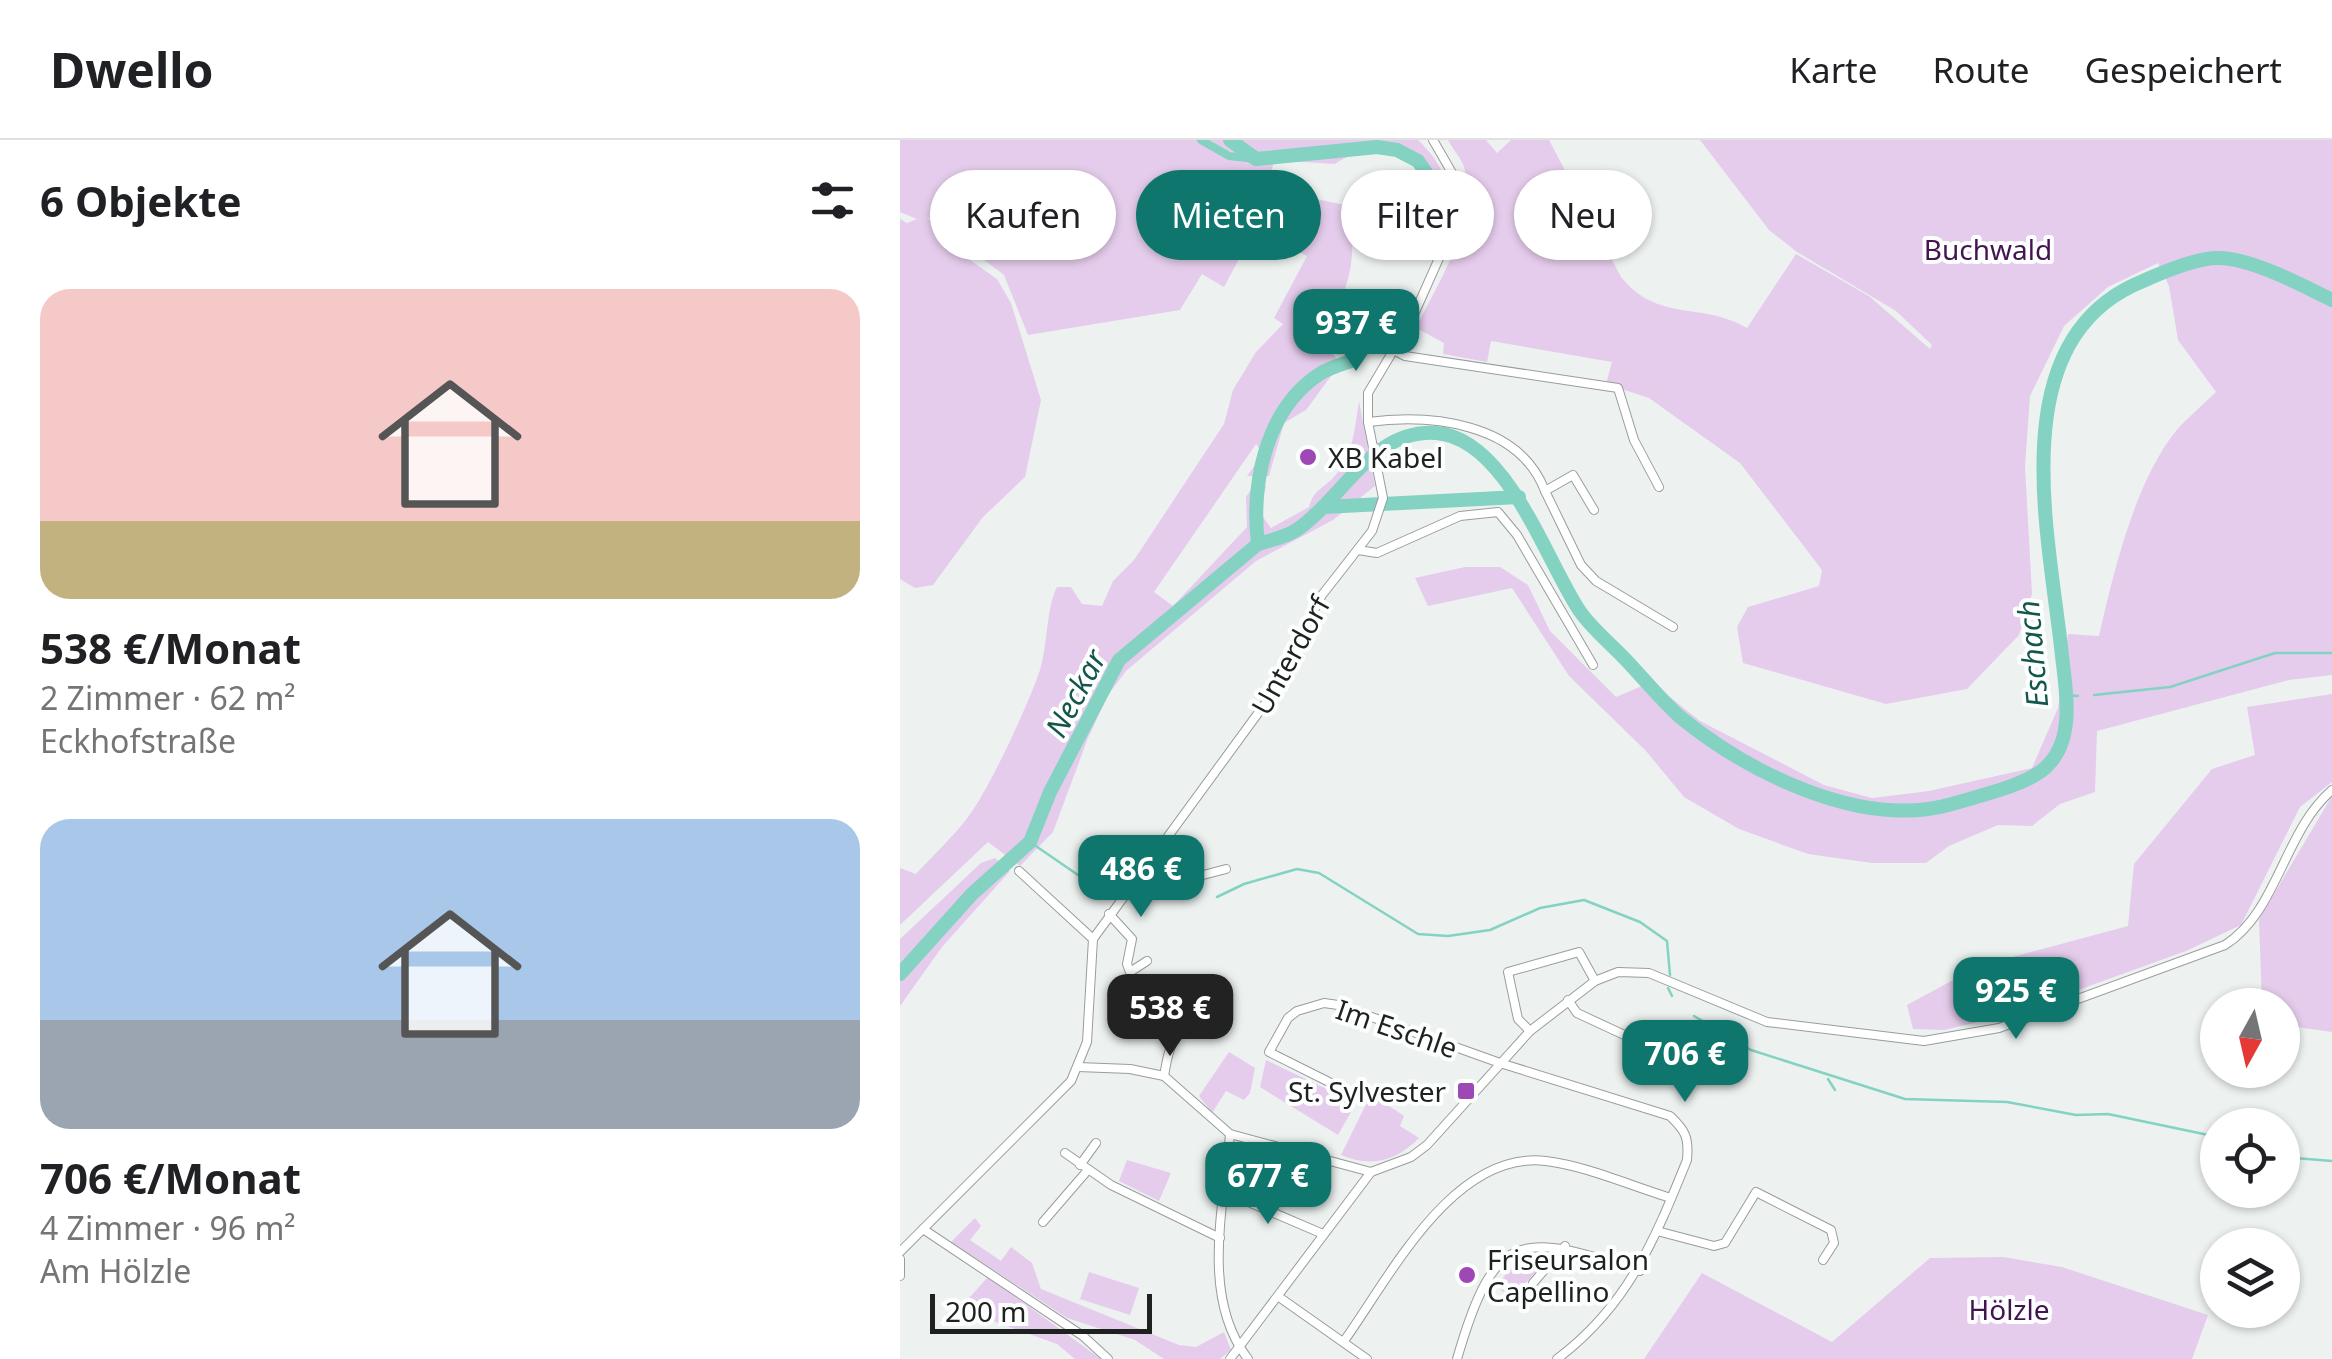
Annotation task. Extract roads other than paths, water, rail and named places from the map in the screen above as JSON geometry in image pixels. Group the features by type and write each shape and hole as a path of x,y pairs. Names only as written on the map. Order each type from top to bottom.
{"street":[{"name":"Unterdorf","path":"1093,939 1267,701 1322,595 1358,550 1380,512 1382,501 1368,422 1368,394 1412,319 1450,239 1457,209 1450,165 1433,140"},
{"path":"1393,350 1405,356 1618,388 1634,440 1659,487"},
{"path":"1368,422 1420,418 1470,426 1525,461 1545,491 1582,565 1596,581 1672,627"},
{"path":"1545,491 1573,475 1594,510"},
{"path":"1358,550 1377,552 1460,516 1498,512 1518,534 1593,665"},
{"path":"1230,1359 1371,1172 1411,1157 1427,1145 1530,1031 1595,981 1618,972 1649,974 1767,1022 1924,1041 1999,1028 2225,945 2246,931 2314,806 2332,790"},
{"path":"1130,886 1150,888 1226,870"},
{"path":"900,1276 900,1256 1049,1106 1078,1067 1092,1010 1093,939 1019,871"},
{"path":"1109,914 1132,939 1126,964 1130,972 1147,961"},
{"path":"1530,1031 1518,1019 1508,972 1579,952 1595,981"},
{"path":"1568,1000 1577,1012 1633,1039"},
{"name":"Im Eschle","path":"1335,1085 1270,1052 1288,1018 1308,1006 1338,1005 1500,1063"},
{"path":"1164,1076 1170,1042 1180,1031 1211,1024"},
{"path":"1500,1063 1670,1116 1684,1129 1689,1142 1671,1198 1640,1271 1598,1324 1557,1359"},
{"path":"1078,1067 1130,1069 1164,1076 1230,1134 1371,1172"},
{"path":"1230,1134 1220,1238 1220,1289 1230,1332 1248,1359"},
{"path":"1043,1222 1083,1168 1096,1142"},
{"path":"1065,1153 1083,1168 1220,1238"},
{"path":"1344,1341 1432,1218 1455,1192 1478,1176 1514,1161 1547,1161 1671,1198"},
{"path":"1225,1192 1323,1234"},
{"path":"1657,1231 1714,1246 1725,1243 1756,1192 1830,1230 1834,1243 1823,1260"},
{"path":"923,1229 1083,1336 1108,1359"},
{"path":"1457,1359 1490,1271 1524,1246 1564,1246 1640,1271"},
{"path":"1533,1283 1564,1246"},
{"path":"1279,1297 1367,1359"}],"waterway":[{"path":"1201,140 1229,156 1256,159"},
{"name":"Neckar","path":"1230,140 1256,159 1377,147 1397,150 1418,161 1424,170"},
{"name":"Eschach","path":"1258,544 1298,529 1376,453 1394,442 1436,433 1461,440 1503,478 1584,617 1680,717 1708,738 1773,776 1845,803 1917,810 1952,804 2003,789 2040,772 2057,754 2062,741 2066,698 2044,500 2044,446 2051,394 2068,347 2098,309 2143,281 2209,259 2231,259 2261,267 2332,300"},
{"name":"Neckar","path":"900,974 972,894 1030,842 1050,792 1119,660 1258,544 1260,474 1274,429 1300,390 1322,373 1354,360"},
{"name":"Eschach","path":"1324,507 1519,497"},
{"path":"2094,695 2170,687 2275,653 2332,653"},
{"path":"2066,695 2078,696"},
{"path":"1030,842 1094,886"},
{"path":"1217,897 1244,884 1297,869 1319,873 1418,934 1448,936 1490,930 1540,908 1584,900 1640,922 1667,941 1670,975"},
{"path":"1668,988 1672,996"},
{"path":"1694,1016 1751,1050 1905,1099 2007,1102 2076,1115 2108,1114 2200,1133"},
{"path":"1828,1079 1835,1090"},
{"path":"2300,1158 2332,1161"}],"place":[{"name":"XB Kabel","path":"1308,457"},
{"name":"St. Sylvester","path":"1466,1091"},
{"name":"Friseursalon Capellino","path":"1467,1275"}],"park label":[{"name":"Buchwald","path":"1988,249"},
{"name":"Hölzle","path":"2009,1309"}]}
